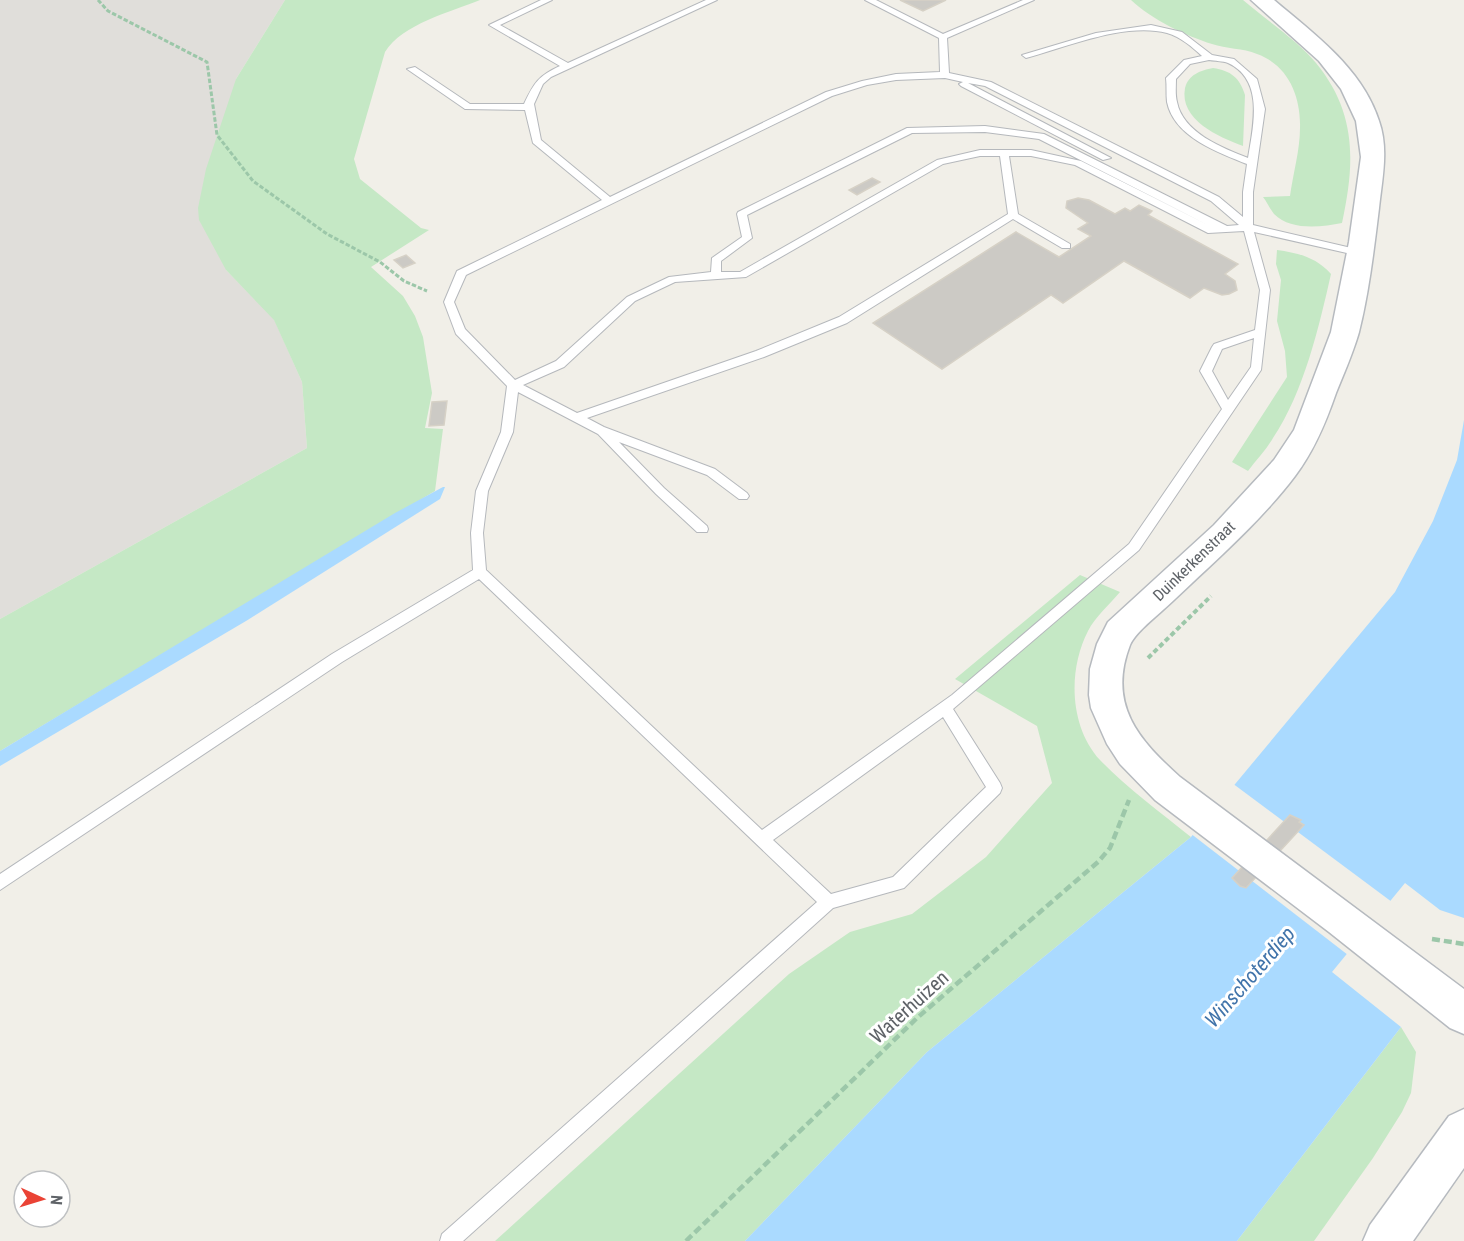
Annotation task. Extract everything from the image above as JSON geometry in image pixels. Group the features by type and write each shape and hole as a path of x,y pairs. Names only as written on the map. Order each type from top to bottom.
{"main road":[{"name":"Duinkerkenstraat","path":"1261,0 1327,56 1352,87 1368,121 1373,157 1360,253 1345,332 1308,431 1285,468 1226,533 1120,631 1110,650 1105,671 1105,691 1109,712 1118,733 1132,753 1148,790 1364,935 1464,1014"},
{"path":"1386,1241 1464,1131"}],"lane":[{"path":"548,0 493,25 567,66"},
{"path":"609,201 536,141 529,106 539,83 548,75 713,0"},
{"path":"869,0 943,37 1030,0"},
{"path":"1026,56 1136,27 1167,30 1189,39 1209,57"},
{"path":"943,37 945,75"},
{"path":"762,838 945,708 1134,547 1257,367 1261,332 1265,290 1248,227 1248,192 1260,109 1252,79 1231,62 1209,57 1187,62 1171,78 1172,105 1187,128 1215,147 1252,163"},
{"path":"412,69 468,107 529,106"},
{"path":"743,496 711,472 600,430 513,385 460,332 449,302 461,273 830,94 865,83 896,77 945,75 1197,207 1248,227 1360,253"},
{"path":"716,275 716,260 747,238 742,214 910,130 984,129 1041,136 1226,230"},
{"path":"513,385 560,364 631,299 673,279 742,275 940,162 980,153 1031,153 1077,163 1212,231 1248,227"},
{"path":"1004,153 1013,215"},
{"path":"1013,215 1066,246"},
{"path":"576,418 760,354 843,320 1013,215"},
{"path":"1228,411 1206,371 1218,347 1261,332"},
{"path":"513,385 507,432 482,491 477,533 480,572 828,902"},
{"path":"600,430 660,491 702,529"},
{"path":"0,883 337,658 480,572"},
{"path":"448,1241 828,902 898,883 995,788 945,708"}],"path":[{"path":"98,0 108,11 207,62 217,135 254,181 327,234 380,262 404,281 449,302"},
{"name":"Waterhuizen","path":"687,1241 917,1018 1098,862 1110,848 1124,808 1148,790"}],"shaded area":[{"path":"0,0 285,0 236,79 226,270 274,319 302,382 307,448 0,619"}],"green space":[{"path":"285,0 480,0 415,26 393,42 385,52 354,159 360,179 421,228 429,230 371,267 403,296 415,316 423,337 432,393 425,428 443,429 435,491 0,751 0,619 307,448 302,382 274,320 226,270 199,220 198,208 206,169 236,79"},
{"path":"1131,0 1243,0 1309,55 1329,82 1346,120 1350,159 1342,223 1306,226 1289,223 1274,214 1263,197 1290,196 1299,145 1300,116 1295,93 1277,66 1252,52 1217,46 1180,32 1148,14"},
{"path":"1213,68 1234,76 1243,89 1245,95 1243,146 1203,126 1188,109 1185,99 1187,83 1196,74"},
{"path":"1277,250 1306,257 1331,274 1316,337 1302,380 1284,420 1248,471 1232,462 1287,377 1285,351 1277,321 1281,280 1276,264"},
{"path":"1080,575 1120,592 1088,631 1077,663 1075,697 1082,731 1100,760 1110,770 1191,837 927,1052 745,1241 495,1241 789,974 850,932 912,914 986,857 1052,783 1037,726 955,679"},
{"path":"1401,1027 1416,1052 1411,1093 1402,1112 1373,1158 1314,1241 1237,1241"}],"water":[{"name":"Winschoterdiep","path":"1464,420 1464,918 1440,910 1405,883 1332,972 1401,1027 1237,1241 745,1241 927,1052 1191,837 1395,592 1433,521 1457,460"},
{"path":"445,487 440,499 246,621 0,766 0,751 395,513"}],"pier":[{"path":"1232,783 1392,902 1348,955 1190,833"}],"building":[{"path":"900,0 946,0 923,11"},
{"path":"872,178 880,182 857,195 849,190"},
{"path":"1078,198 1089,200 1115,214 1125,208 1130,211 1139,205 1152,211 1148,215 1238,264 1225,274 1235,281 1237,290 1222,295 1204,288 1190,298 1124,261 1063,303 1051,295 942,369 873,323 1016,232 1059,257 1091,236 1078,229 1088,223 1066,208 1067,201"},
{"path":"406,255 415,263 403,268 394,260"},
{"path":"447,401 444,425 429,426 432,402"},
{"path":"1290,815 1301,820 1299,822 1304,825 1246,888 1240,886 1232,878"}]}
